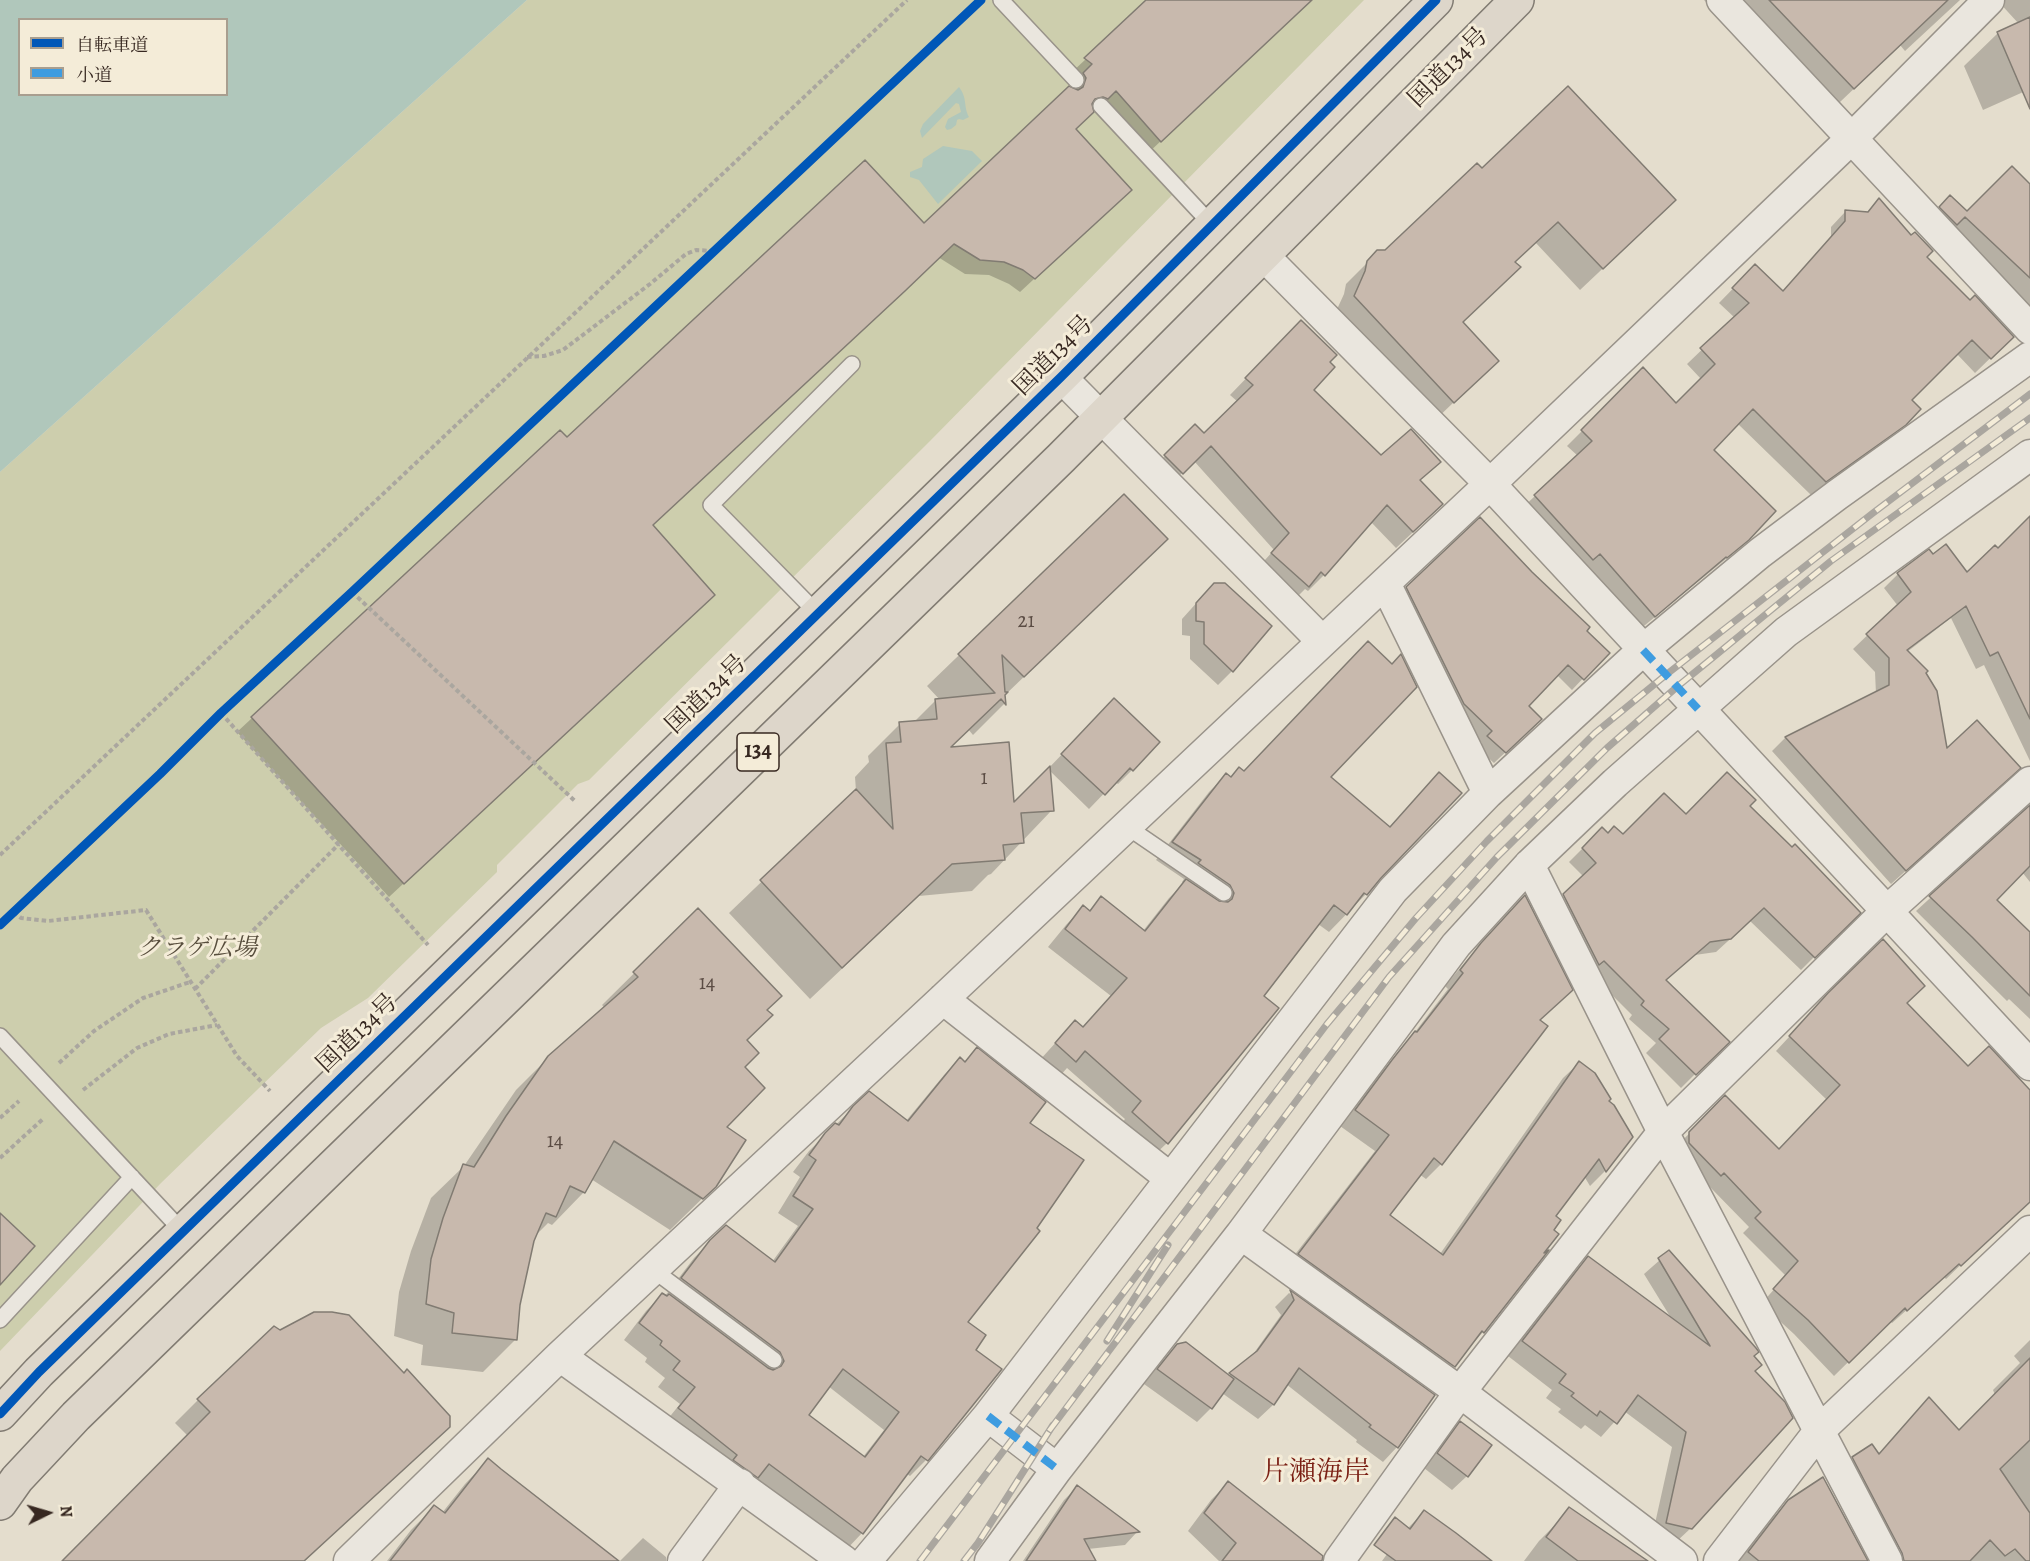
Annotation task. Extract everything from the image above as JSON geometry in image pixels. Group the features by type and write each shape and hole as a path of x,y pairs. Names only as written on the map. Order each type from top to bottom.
{"highway":[{"name":"国道134号","path":"0,1414 39,1372 1061,377 1436,0"},
{"name":"国道134号","path":"0,1503 17,1479 75,1416 1101,418 1517,0"}],"street":[{"path":"1722,0 2030,329"},
{"path":"349,1561 652,1269 943,999 1490,484 1851,139 1989,0"},
{"path":"1263,255 1490,484 2030,1065"},
{"path":"866,1561 988,1416 1393,890 1488,793 1643,650 1760,553 1827,502 2030,357"},
{"path":"1061,377 1322,641"},
{"path":"990,1561 1057,1469 1241,1234 1456,945 1529,865 1614,783 1786,632 2030,455"},
{"path":"1385,583 1488,793"},
{"path":"1339,1561 1461,1392 1663,1132 1887,911 2030,782"},
{"path":"1529,865 1663,1132 1887,1561"},
{"path":"943,999 1170,1178"},
{"path":"1719,1561 1820,1430 2030,1231"},
{"path":"1241,1234 1461,1392 1682,1561"},
{"path":"560,1356 844,1561"},
{"path":"988,1416 1057,1469"},
{"path":"683,1561 740,1484"}],"lane":[{"path":"1001,0 1076,80"},
{"path":"1101,106 1212,225"},
{"path":"818,614 711,505 852,364"},
{"path":"1126,826 1224,893"},
{"path":"0,1036 183,1232"},
{"path":"0,1320 132,1177"},
{"path":"652,1269 774,1360"}],"path":[{"path":"0,855 907,0"},
{"path":"705,258 722,243"},
{"path":"526,357 544,356 563,350 686,254 696,250 714,251"},
{"path":"344,600 361,584"},
{"path":"352,592 583,808"},
{"path":"214,721 230,705"},
{"path":"221,713 433,950"},
{"path":"195,989 339,844"},
{"path":"10,915 22,904"},
{"path":"10,915 48,921 146,910 237,1056 270,1091"},
{"path":"57,1066 94,1031 143,998 190,982"},
{"path":"66,1106 80,1092 137,1048 169,1034 217,1025"},
{"path":"0,1118 19,1101"},
{"path":"0,1158 48,1114"}],"green space":[{"name":"クラゲ広場","path":"527,0 1364,0 930,441 589,780 578,784 497,865 497,872 368,998 321,1028 161,1183 0,1351 0,472"}],"shaded area":[{"path":"0,0 527,0 0,472"},
{"path":"959,87 964,95 969,117 957,120 956,125 947,130 945,127 948,119 961,112 959,104 956,103 922,138 920,131 923,124"},
{"path":"943,146 972,151 982,161 938,204 919,180 910,177 910,172 922,167 923,159"}],"building":[{"path":"1146,0 1312,0 1161,142 1116,91 1108,99 1103,97 1095,99 1092,104 1094,112 1076,129 1132,190 1035,279 1023,270 1004,262 980,260 954,244 653,525 715,595 404,884 251,717 560,430 567,437 865,160 924,223 1069,86 1078,90 1083,87 1086,78 1083,73 1092,64 1084,58"},
{"path":"1769,0 1948,0 1854,89"},
{"path":"2030,17 2030,109 1997,32"},
{"path":"1568,86 1676,200 1603,269 1558,222 1515,262 1521,267 1463,322 1499,361 1454,403 1354,296 1367,261 1377,250 1385,250 1477,163 1482,168"},
{"path":"2012,166 2030,184 2030,278 1965,217 1957,225 1939,207 1950,195 1967,211"},
{"path":"1879,198 1911,235 1915,232 1933,251 1927,257 1970,300 1975,295 2014,337 1991,359 1972,340 1912,400 1921,409 1906,425 1826,482 1753,409 1714,450 1776,511 1749,540 1655,617 1600,554 1593,560 1534,495 1592,441 1581,430 1643,367 1676,403 1715,364 1700,348 1749,303 1732,288 1755,264 1783,291 1845,221 1845,210 1868,212"},
{"path":"1301,320 1337,355 1330,362 1335,367 1314,390 1381,455 1411,429 1441,462 1420,480 1443,504 1413,532 1387,505 1325,576 1321,572 1309,587 1271,553 1289,533 1211,446 1183,474 1164,455 1195,424 1204,433 1253,385 1245,378"},
{"path":"1124,494 1168,539 1024,677 1002,655 1005,692 1008,692 1005,695 1006,705 1001,699 951,747 1009,742 1014,802 1050,766 1054,811 1021,813 1024,843 1003,845 1005,860 952,864 842,968 760,880 856,789 893,829 886,743 901,742 899,722 937,719 935,699 995,693 958,654"},
{"path":"2030,516 2030,719 1998,652 1990,656 1966,606 1907,650 1928,671 1926,673 1937,691 1947,748 1977,720 2021,768 1906,871 1785,737 1889,685 1889,658 1866,634 1911,592 1897,573 1929,549 1933,554 1946,544 1967,572 1995,545 1998,548"},
{"path":"1480,517 1532,572 1590,627 1587,631 1610,653 1584,680 1568,665 1529,706 1542,719 1506,753 1487,736 1492,731 1464,704 1406,587"},
{"path":"1214,583 1225,583 1272,626 1233,672 1204,644 1204,622 1196,621 1196,603"},
{"path":"1368,641 1392,664 1401,654 1417,687 1331,777 1390,827 1439,772 1462,793 1367,895 1364,893 1347,915 1334,905 1264,996 1279,1008 1168,1144 1132,1112 1141,1101 1085,1051 1076,1062 1055,1043 1075,1020 1083,1027 1127,978 1065,929 1083,905 1090,911 1101,896 1145,931 1186,879 1219,901 1228,902 1232,899 1234,893 1230,885 1198,863 1201,860 1172,842 1226,773 1231,777 1239,767 1244,771"},
{"path":"1114,698 1160,742 1133,771 1130,768 1105,795 1061,754"},
{"path":"1727,772 1756,800 1750,806 1792,847 1795,844 1861,913 1815,958 1764,908 1731,939 1710,942 1666,980 1730,1042 1696,1075 1659,1039 1669,1029 1641,1005 1644,1001 1604,961 1599,965 1563,894 1596,863 1582,848 1602,827 1608,833 1614,826 1623,834 1664,793 1686,814"},
{"path":"2030,805 2030,866 1997,900 2030,932 2030,996 1929,896"},
{"path":"1525,895 1573,990 1540,1020 1548,1026 1442,1165 1434,1158 1390,1215 1443,1255 1579,1061 1595,1073 1611,1099 1609,1101 1614,1105 1633,1137 1606,1172 1599,1159 1556,1216 1561,1220 1554,1230 1559,1234 1544,1253 1549,1250 1455,1367 1298,1254 1389,1135 1355,1110 1392,1060 1463,973 1460,970 1481,943"},
{"path":"698,908 782,996 767,1010 773,1015 747,1040 759,1053 745,1067 765,1088 727,1127 746,1140 716,1187 703,1199 614,1141 585,1193 570,1186 556,1217 546,1213 534,1241 520,1305 517,1340 452,1333 454,1313 426,1304 431,1259 463,1164 474,1167 548,1056 638,977 633,972"},
{"path":"1883,939 1925,986 1907,1003 1968,1066 1989,1046 2030,1090 2030,1202 1961,1266 1959,1264 1907,1311 1905,1308 1849,1363 1808,1320 1773,1289 1798,1261 1755,1218 1761,1212 1724,1173 1721,1176 1689,1143 1689,1132 1725,1095 1779,1149 1840,1085 1789,1036 1828,993"},
{"path":"977,1047 1046,1102 1030,1123 1084,1160 1037,1228 1040,1231 968,1322 986,1335 976,1350 1002,1369 928,1461 921,1456 863,1534 769,1464 758,1478 733,1460 737,1455 678,1408 695,1387 673,1370 680,1361 660,1345 662,1341 639,1323 662,1293 667,1296 669,1294 768,1368 773,1370 781,1366 784,1361 780,1352 681,1278 710,1240 726,1225 775,1262 813,1209 793,1196 816,1160 809,1155 825,1133 835,1123 839,1125 853,1106 869,1091 908,1121 960,1057 965,1062","holes":["843,1369 899,1412 865,1457 809,1415"]},
{"path":"0,1213 35,1246 0,1285"},
{"path":"1669,1250 1759,1352 1754,1356 1762,1365 1755,1371 1785,1402 1793,1418 1692,1529 1666,1523 1686,1432 1638,1395 1617,1424 1600,1411 1597,1416 1571,1396 1574,1393 1559,1383 1566,1374 1522,1341 1588,1256 1710,1346 1658,1258"},
{"path":"1290,1290 1435,1395 1398,1448 1369,1427 1371,1425 1299,1368 1274,1405 1229,1373 1257,1351 1294,1300"},
{"path":"314,1312 349,1315 404,1373 407,1369 450,1416 450,1427 304,1561 62,1561 210,1412 197,1399 274,1326 280,1330"},
{"path":"1186,1342 1234,1379 1212,1409 1157,1369 1177,1344"},
{"path":"2030,1358 2030,1440 2000,1469 2030,1513 2030,1561 2026,1561 2015,1549 2005,1556 1990,1540 1970,1561 1904,1561 1852,1457 1872,1444 1879,1454 1929,1397 1959,1430"},
{"path":"1460,1421 1492,1445 1468,1477 1437,1453"},
{"path":"488,1458 619,1561 390,1561 434,1505 445,1513"},
{"path":"1823,1477 1868,1561 1759,1561 1748,1552 1788,1500"},
{"path":"1228,1481 1323,1556 1322,1561 1222,1561 1236,1543 1204,1513"},
{"path":"1077,1485 1140,1532 1084,1539 1096,1561 1026,1561"},
{"path":"1569,1507 1648,1561 1578,1561 1546,1537"},
{"path":"1424,1510 1492,1561 1396,1561 1374,1545 1395,1517 1410,1529"}],"railway":[{"path":"920,1561 1327,1024 1416,918 1487,841 1595,733 1873,513 2030,394"},
{"path":"1049,1431 1389,977 1497,857 1607,748 1678,686 1831,561 2030,418"},
{"path":"1107,1341 1168,1245"},
{"path":"964,1561 978,1543 1053,1425"}],"marked path":[{"path":"1643,650 1698,709"},
{"path":"988,1416 1057,1469"}],"cycle path":[{"path":"0,925 221,713 981,0"},
{"path":"0,1414 39,1372 1061,377 1436,0"}],"district":[{"name":"片瀬海岸","path":"1316,1473"}]}
